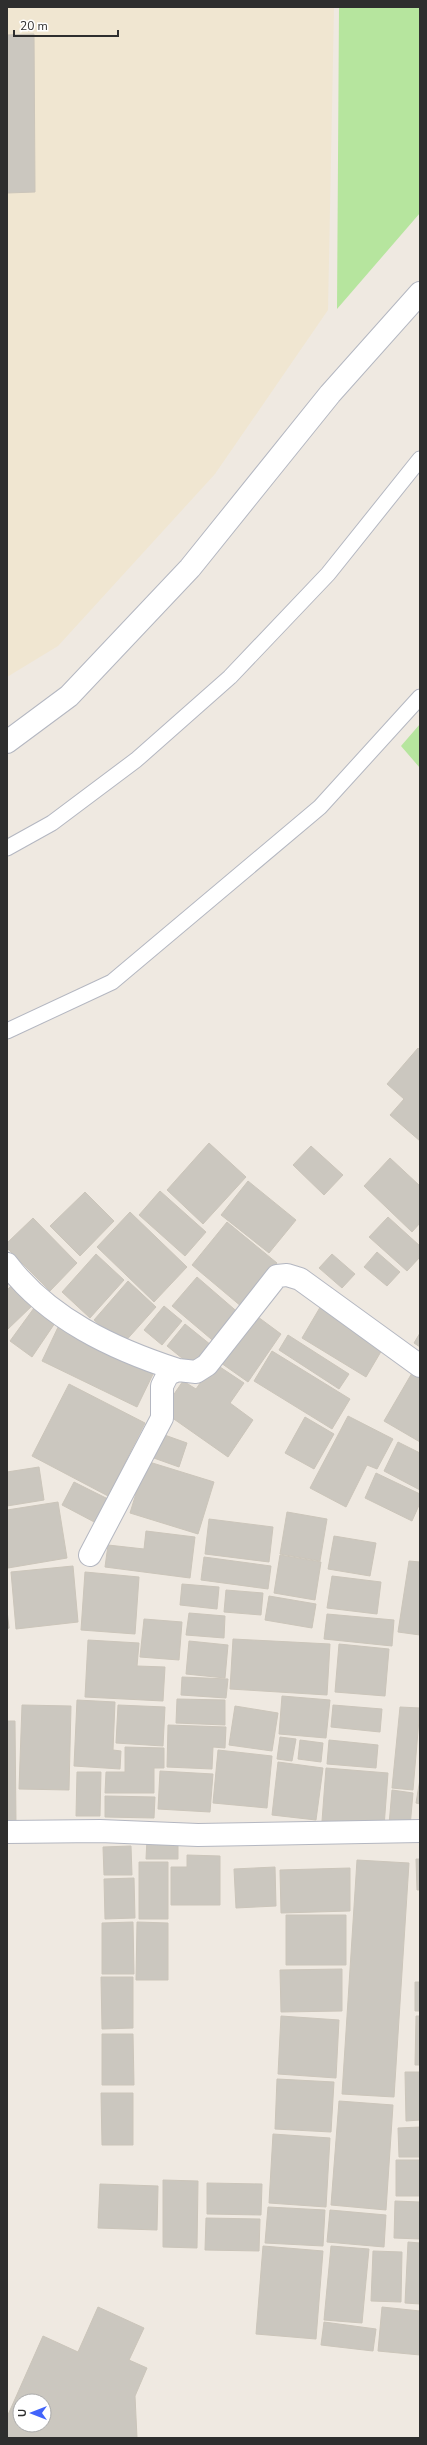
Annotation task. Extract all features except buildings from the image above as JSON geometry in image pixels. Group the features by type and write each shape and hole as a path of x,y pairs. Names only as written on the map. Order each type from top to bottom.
{"street":[{"path":"7,742 69,696 190,568 330,394 420,293"},
{"path":"7,1264 53,1309 89,1334 142,1358 178,1370 196,1372 207,1365 277,1276 282,1275 300,1279 420,1366"},
{"path":"90,1556 162,1418 162,1386 168,1374 178,1370"},
{"path":"7,1832 100,1831 198,1835 420,1831"}],"lane":[{"path":"7,848 52,824 136,760 230,677 328,574 420,458"},
{"path":"7,1031 112,982 320,807 420,697"}],"shaded area":[{"path":"7,7 334,7 328,310 215,474 58,646 7,677"}],"green space":[{"path":"339,7 420,7 420,213 337,309"},
{"path":"420,724 420,768 401,746"}]}
